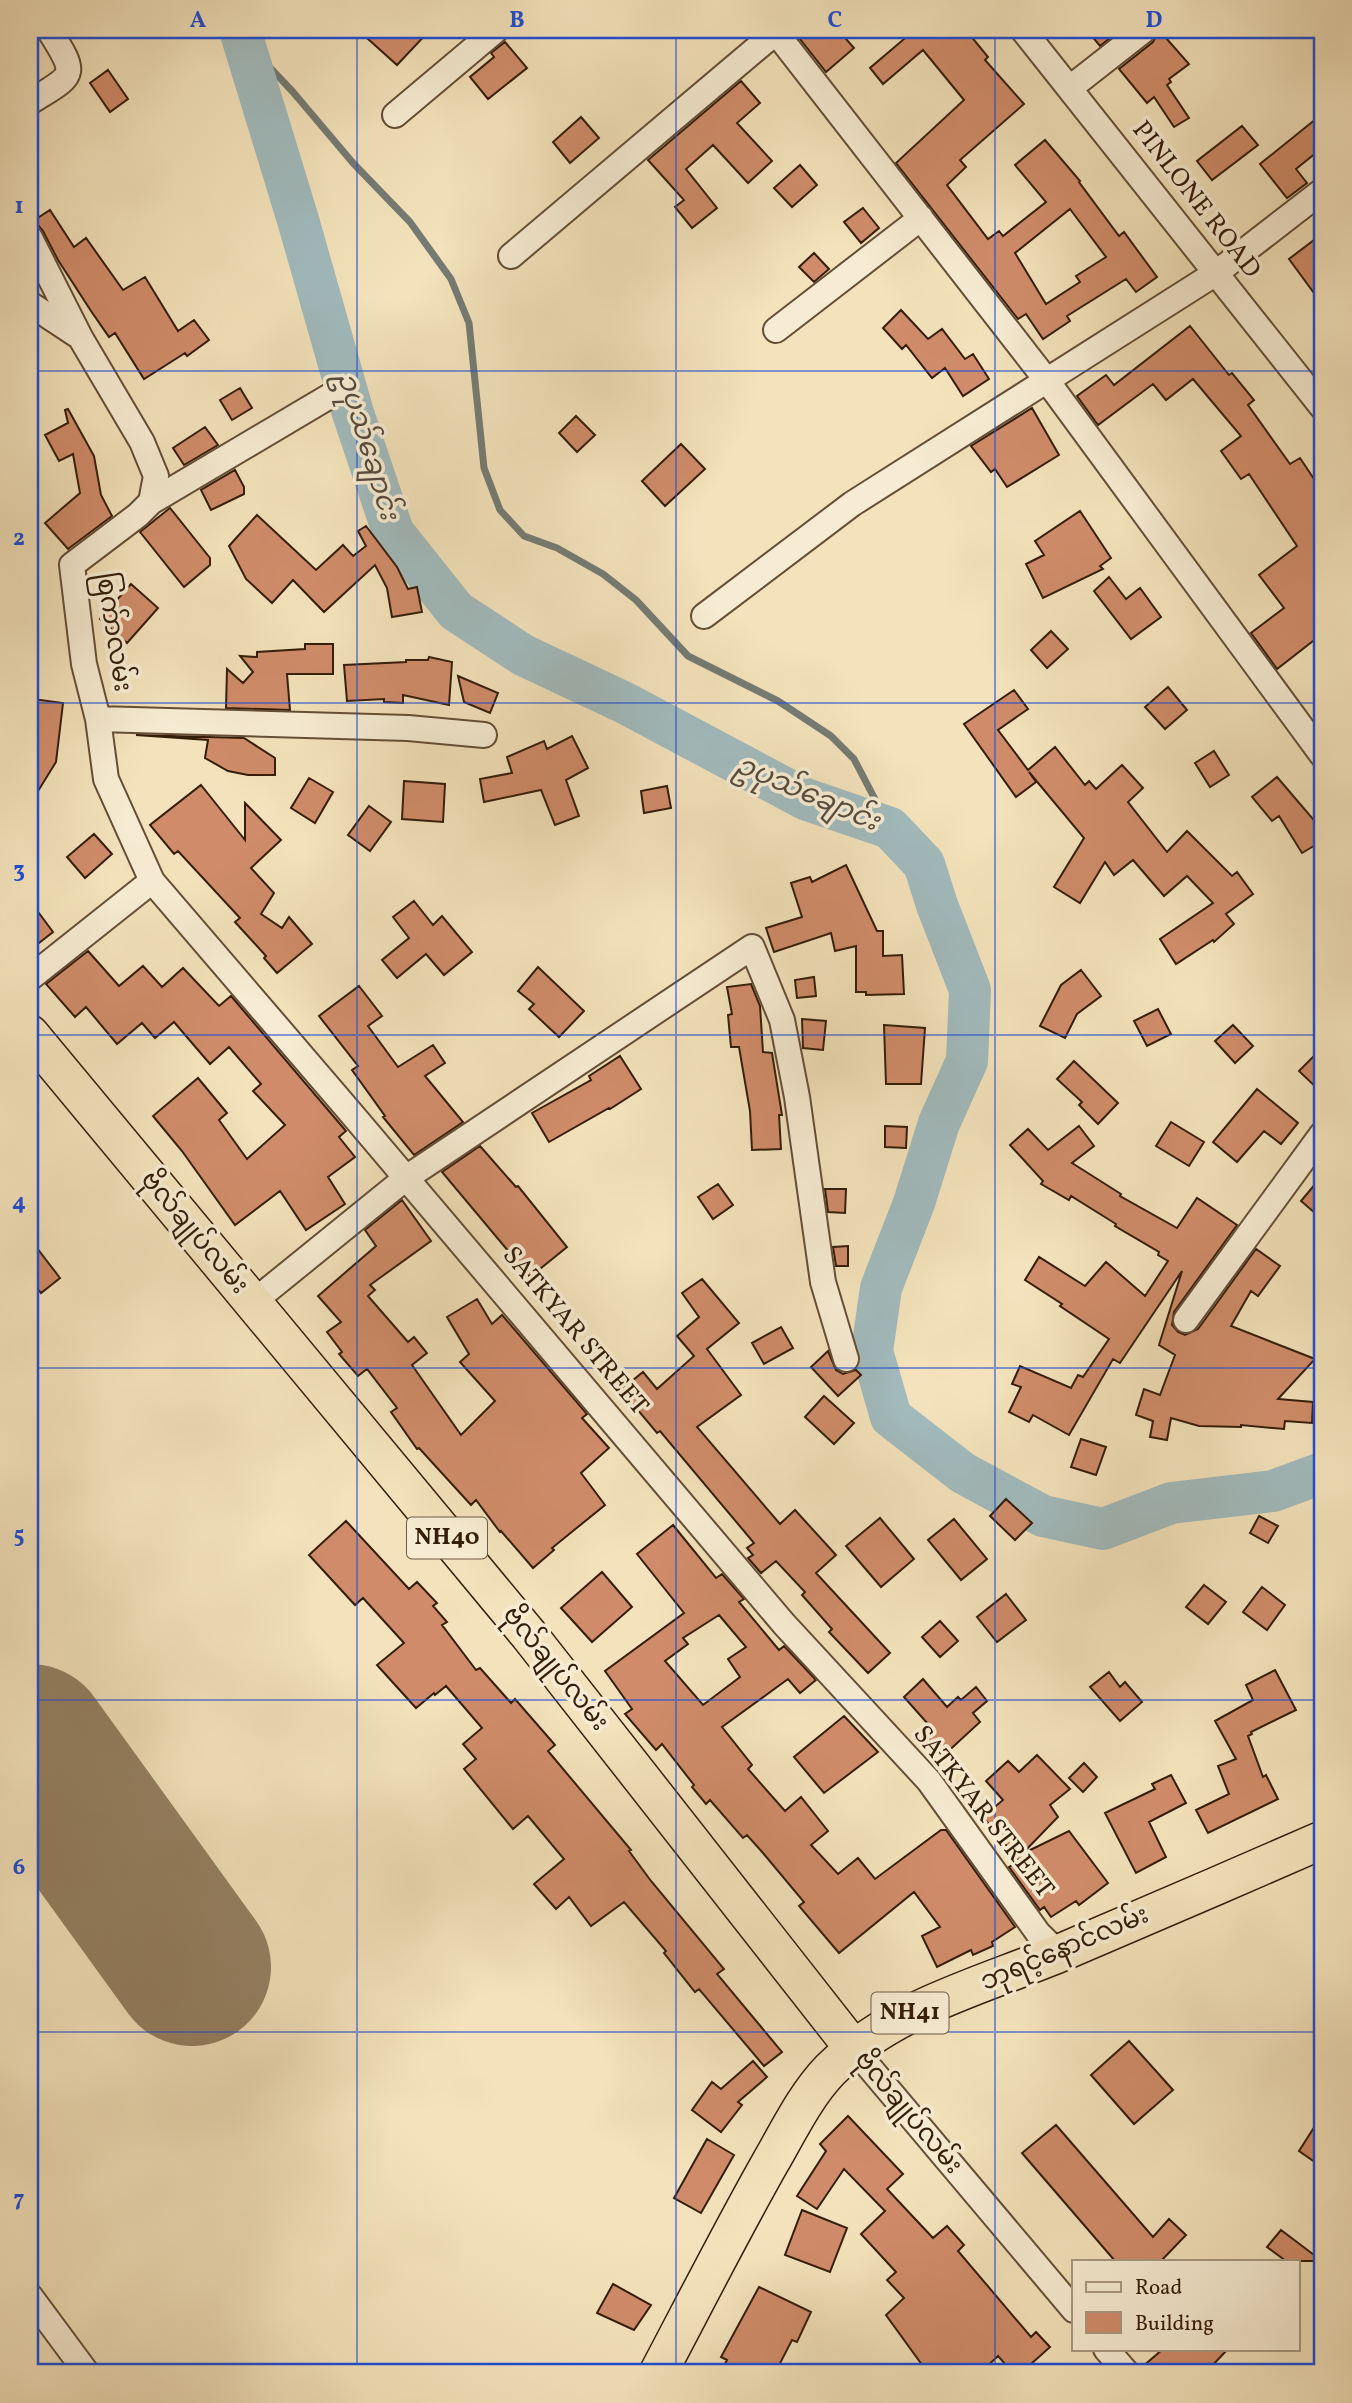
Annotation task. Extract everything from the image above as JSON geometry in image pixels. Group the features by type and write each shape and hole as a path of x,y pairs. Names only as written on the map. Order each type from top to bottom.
{"highway":[{"name":"ဗိုလ်ချုပ်လမ်း","path":"30,1034 529,1635 854,2049"},
{"name":"ဘုရင့်နောင်လမ်း","path":"657,2373 748,2202 804,2104 829,2071 854,2049 909,2013 1058,1953 1322,1840"}],"street":[{"path":"30,102 63,81 69,70 68,60 49,30"},
{"path":"395,115 496,30"},
{"name":"PINLONE ROAD","path":"1023,30 1322,407"},
{"path":"1070,88 1144,30"},
{"path":"511,256 775,31 1048,382 1322,755"},
{"path":"704,616 852,504 1216,273 1322,191"},
{"path":"776,330 921,218"},
{"path":"30,238 80,337 142,442 156,476 151,502"},
{"path":"30,304 80,337"},
{"path":"151,502 340,390"},
{"name":"စြက်ာလမ်း","path":"151,502 72,565 84,664 98,719 408,728 484,735"},
{"name":"SATKYAR STREET","path":"98,719 106,779 152,881 784,1624 929,1781 1038,1933 1058,1953"},
{"path":"30,978 152,881"},
{"path":"252,1303 407,1178 752,947 782,1020 797,1097 823,1282 846,1359"},
{"path":"1186,1320 1322,1135"},
{"name":"ဗိုလ်ချုပ်လမ်း","path":"854,2049 1072,2308"},
{"path":"30,2296 88,2373"},
{"path":"1108,2350 1127,2373"}],"building":[{"path":"358,30 430,30 397,65"},
{"path":"793,30 838,30 854,48 826,72"},
{"path":"906,30 966,30 988,57 985,60 1024,104 960,160 966,167 947,185 988,239 999,231 1003,236 1046,202 1015,165 1045,140 1080,181 1119,236 1124,232 1157,277 1136,292 1126,279 1067,316 1070,321 1043,339 1026,314 1018,319 896,163 964,100 923,50 883,84 870,68 910,34","holes":["1070,209 1106,257 1076,276 1080,282 1046,304 1015,253"]},
{"path":"1087,30 1120,30 1100,46"},
{"path":"1159,30 1189,64 1169,79 1171,82 1167,85 1189,118 1174,127 1154,97 1147,103 1119,69 1153,42"},
{"path":"505,42 527,68 488,99 470,77 494,57 491,53"},
{"path":"108,70 128,99 110,112 90,83"},
{"path":"741,81 760,103 737,123 772,161 748,183 713,145 686,169 717,208 692,228 675,207 684,200 648,160"},
{"path":"1322,114 1322,148 1296,169 1307,183 1287,198 1260,164"},
{"path":"581,117 599,138 570,163 553,142"},
{"path":"1242,126 1258,145 1212,180 1197,161"},
{"path":"800,165 817,185 792,207 774,188"},
{"path":"863,208 879,228 861,243 844,222"},
{"path":"50,210 74,247 86,238 123,290 145,277 178,331 194,320 209,340 187,356 185,353 144,379 115,333 109,337 91,311 43,231 38,225 30,223"},
{"path":"1314,240 1322,251 1322,304 1289,259"},
{"path":"814,253 829,269 814,282 799,267"},
{"path":"901,310 928,339 942,329 965,359 973,354 989,379 963,396 945,368 932,378 906,345 902,349 883,328"},
{"path":"1190,326 1229,375 1232,373 1254,400 1248,405 1290,464 1300,458 1322,491 1322,634 1277,669 1251,633 1284,608 1259,575 1297,546 1249,474 1241,479 1221,451 1241,436 1193,379 1166,400 1153,384 1098,425 1077,396 1106,375 1114,385"},
{"path":"240,388 252,408 232,420 220,400"},
{"path":"1032,408 1059,455 1007,487 995,469 991,472 971,446"},
{"path":"68,409 94,456 101,495 112,516 68,549 45,523 80,493 73,454 59,461 45,435 68,423 65,410"},
{"path":"576,416 595,435 577,452 559,433"},
{"path":"205,427 218,445 184,465 173,448"},
{"path":"681,444 705,469 665,506 642,481"},
{"path":"235,470 244,487 244,494 211,510 201,490"},
{"path":"170,508 210,558 210,565 184,587 140,532"},
{"path":"1080,511 1111,558 1100,566 1103,569 1043,598 1026,564 1044,555 1035,541"},
{"path":"257,515 316,570 343,545 353,556 366,546 358,531 366,526 397,567 408,589 417,587 422,612 392,617 387,588 375,565 324,612 293,580 272,603 246,579 229,546"},
{"path":"1109,577 1126,599 1140,588 1161,617 1131,639 1094,591"},
{"path":"131,584 158,608 127,643 100,619"},
{"path":"1051,631 1068,649 1047,668 1031,650"},
{"path":"305,644 333,644 333,674 287,674 290,710 226,708 227,669 243,683 253,672 240,656 257,657 257,652 305,649"},
{"path":"429,657 452,662 449,705 403,695 403,703 384,702 384,699 347,701 344,665 428,660"},
{"path":"458,676 498,693 490,713 464,702"},
{"path":"1168,687 1187,710 1165,729 1145,707"},
{"path":"1014,690 1028,709 998,730 1028,770 1055,747 1085,785 1089,781 1096,789 1122,765 1143,788 1128,802 1167,852 1187,831 1232,876 1237,872 1253,894 1226,914 1234,924 1214,942 1213,940 1176,964 1160,939 1213,903 1187,876 1164,896 1133,860 1114,875 1105,862 1080,903 1054,887 1084,838 1029,772 1036,782 1016,797 964,724"},
{"path":"33,699 63,703 56,762 30,804 30,728"},
{"path":"136,735 244,738 275,758 275,775 248,775 228,771 205,758 208,740"},
{"path":"572,736 588,768 566,780 579,816 555,825 541,790 484,802 480,779 512,773 507,757 544,741 547,749"},
{"path":"1214,751 1229,775 1210,787 1195,763"},
{"path":"1277,777 1313,819 1322,835 1322,841 1302,853 1279,816 1272,821 1252,797"},
{"path":"309,778 333,792 315,823 291,808"},
{"path":"404,781 445,784 443,822 402,819"},
{"path":"201,785 245,840 245,803 281,840 251,868 274,893 261,914 282,928 289,917 312,944 277,973 264,958 266,956 235,922 240,918 178,851 174,854 150,825"},
{"path":"667,786 671,808 644,813 641,791"},
{"path":"369,806 391,822 370,851 348,835"},
{"path":"94,834 112,854 85,878 67,857"},
{"path":"846,865 877,931 883,931 883,956 902,955 904,994 866,995 866,992 856,992 856,946 835,951 831,933 774,952 766,928 802,917 791,883 810,877 812,882"},
{"path":"30,901 53,932 30,950"},
{"path":"414,901 433,925 442,916 472,952 444,975 426,954 397,978 382,960 409,938 393,917"},
{"path":"88,951 119,986 143,966 162,987 183,968 219,1006 231,996 346,1131 339,1137 355,1157 328,1177 345,1204 306,1230 280,1191 235,1225 182,1151 153,1116 198,1078 227,1113 219,1120 247,1159 285,1125 253,1091 261,1084 229,1047 210,1064 174,1022 155,1038 142,1023 117,1044 86,1007 75,1017 46,984"},
{"path":"538,967 584,1011 559,1037 529,1009 534,1004 518,991"},
{"path":"1081,970 1101,996 1077,1014 1065,1038 1040,1026 1061,985"},
{"path":"814,977 816,996 797,998 795,980"},
{"path":"751,984 760,1006 763,1052 772,1053 782,1115 779,1115 781,1149 752,1150 750,1111 739,1047 731,1047 728,1015 732,1014 727,987"},
{"path":"359,986 382,1016 368,1026 398,1067 433,1045 445,1063 425,1076 463,1122 414,1155 383,1117 385,1116 352,1070 358,1066 319,1016"},
{"path":"1158,1009 1171,1034 1147,1046 1134,1021"},
{"path":"802,1019 826,1021 823,1050 803,1048"},
{"path":"884,1025 925,1028 921,1084 886,1084"},
{"path":"1233,1025 1253,1046 1235,1063 1215,1041"},
{"path":"1322,1048 1322,1093 1299,1071"},
{"path":"620,1056 641,1089 549,1142 532,1113 591,1080 589,1076"},
{"path":"1074,1061 1118,1103 1098,1124 1079,1105 1082,1102 1057,1079"},
{"path":"1257,1089 1298,1123 1281,1144 1264,1131 1237,1162 1213,1142"},
{"path":"1171,1122 1204,1142 1189,1166 1156,1146"},
{"path":"885,1126 907,1127 906,1148 885,1147"},
{"path":"1079,1126 1094,1146 1072,1163 1121,1194 1120,1196 1177,1228 1197,1198 1237,1225 1174,1312 1172,1325 1178,1332 1185,1335 1198,1329 1256,1249 1280,1266 1258,1296 1251,1291 1231,1326 1315,1359 1278,1399 1313,1402 1312,1423 1285,1421 1284,1429 1241,1425 1199,1426 1171,1418 1167,1440 1150,1437 1153,1421 1136,1415 1144,1389 1160,1395 1175,1355 1159,1345 1182,1271 1120,1363 1113,1359 1069,1435 1033,1415 1029,1422 1009,1412 1021,1387 1012,1384 1020,1366 1071,1388 1078,1375 1083,1377 1109,1339 1025,1280 1039,1257 1085,1286 1106,1262 1145,1296 1168,1261 1158,1255 1159,1252 1071,1196 1069,1200 1041,1184 1043,1181 1010,1145 1028,1129 1048,1150"},
{"path":"480,1146 516,1187 518,1186 567,1247 530,1277 442,1172"},
{"path":"1322,1176 1322,1219 1301,1201"},
{"path":"718,1184 733,1205 713,1219 698,1197"},
{"path":"825,1189 846,1189 845,1213 828,1212"},
{"path":"402,1200 431,1241 370,1285 375,1290 368,1296 408,1342 414,1337 427,1353 412,1365 461,1435 495,1401 460,1362 469,1354 447,1317 477,1299 492,1324 502,1315 587,1414 582,1418 609,1448 581,1473 605,1505 552,1548 554,1550 533,1568 500,1532 476,1500 471,1505 419,1448 417,1449 391,1412 397,1408 367,1369 358,1376 339,1354 342,1352 327,1332 341,1322 318,1296 376,1246 365,1230"},
{"path":"30,1239 60,1278 41,1293 30,1280"},
{"path":"848,1246 848,1266 836,1266 833,1247"},
{"path":"702,1279 739,1323 707,1349 741,1395 697,1427 780,1524 795,1510 836,1555 816,1573 890,1653 868,1673 829,1632 832,1629 802,1595 805,1592 776,1561 761,1573 748,1558 753,1555 747,1548 754,1543 660,1431 657,1433 621,1390 643,1372 657,1389 694,1356 677,1336 699,1317 682,1293"},
{"path":"781,1327 793,1348 764,1364 752,1343"},
{"path":"828,1351 836,1370 843,1374 856,1370 861,1375 838,1396 811,1367"},
{"path":"824,1396 854,1423 834,1444 805,1417"},
{"path":"1081,1439 1106,1447 1096,1475 1071,1467"},
{"path":"1006,1499 1032,1523 1015,1540 990,1516"},
{"path":"1259,1516 1278,1526 1268,1543 1250,1533"},
{"path":"880,1518 914,1559 881,1587 846,1546"},
{"path":"954,1519 987,1559 961,1580 928,1540"},
{"path":"346,1521 409,1589 417,1582 437,1603 433,1606 447,1622 442,1625 476,1670 480,1668 511,1703 515,1699 555,1745 548,1751 631,1850 629,1851 651,1881 724,1969 717,1974 782,2052 764,2066 699,1989 695,1992 664,1953 666,1951 624,1902 591,1926 569,1897 556,1909 534,1884 564,1859 528,1816 513,1829 464,1769 476,1759 463,1744 482,1728 446,1686 416,1708 377,1665 404,1643 363,1598 355,1605 309,1555"},
{"path":"673,1525 716,1578 722,1574 744,1599 739,1602 779,1650 784,1646 816,1680 800,1693 788,1679 722,1727 752,1765 748,1769 785,1811 801,1797 828,1831 811,1845 838,1874 858,1858 875,1879 941,1830 946,1830 1015,1927 992,1942 993,1946 973,1955 971,1950 937,1967 922,1936 940,1927 914,1892 839,1953 799,1906 804,1902 747,1835 743,1838 710,1800 706,1804 662,1744 656,1750 625,1714 632,1709 605,1671 684,1613 637,1554","holes":["719,1615 746,1647 728,1659 740,1677 703,1705 665,1661 688,1644 683,1638"]},
{"path":"602,1572 632,1607 592,1642 561,1608"},
{"path":"1204,1585 1226,1602 1208,1624 1186,1607"},
{"path":"1262,1587 1285,1605 1267,1630 1243,1612"},
{"path":"1006,1594 1026,1620 997,1642 977,1617"},
{"path":"940,1621 958,1641 940,1657 922,1637"},
{"path":"1275,1670 1296,1710 1248,1736 1263,1777 1266,1775 1278,1799 1208,1833 1196,1810 1229,1794 1218,1766 1236,1759 1215,1721 1253,1700 1246,1685"},
{"path":"1109,1672 1120,1687 1125,1682 1142,1702 1120,1721 1090,1687"},
{"path":"923,1679 947,1707 958,1697 961,1700 976,1687 987,1701 973,1713 980,1722 943,1756 921,1731 928,1724 904,1697"},
{"path":"844,1716 878,1752 824,1793 794,1757"},
{"path":"1037,1755 1070,1789 1050,1805 1058,1817 1022,1854 1069,1831 1108,1883 1079,1905 1076,1901 1051,1917 1044,1907 1040,1910 1009,1867 1019,1861 983,1817 1003,1800 986,1781 1008,1761 1019,1772"},
{"path":"1084,1763 1097,1777 1083,1792 1069,1778"},
{"path":"1171,1775 1186,1803 1149,1822 1166,1857 1136,1873 1105,1813 1155,1789 1152,1784"},
{"path":"1129,2041 1173,2090 1134,2124 1091,2075"},
{"path":"753,2061 767,2077 738,2102 742,2105 721,2132 692,2110 712,2082 721,2089"},
{"path":"1322,2115 1322,2167 1299,2151"},
{"path":"848,2116 903,2174 887,2189 933,2238 947,2226 964,2245 958,2251 1031,2337 1036,2332 1050,2347 1021,2373 1013,2373 998,2356 980,2373 928,2373 886,2315 904,2298 887,2280 896,2272 861,2234 885,2211 844,2169 817,2209 797,2196 826,2151 820,2144"},
{"path":"1056,2125 1153,2237 1169,2219 1186,2235 1162,2260 1114,2260 1022,2153"},
{"path":"707,2139 734,2155 701,2213 674,2198"},
{"path":"802,2210 847,2228 830,2272 785,2255"},
{"path":"1281,2230 1322,2261 1285,2260 1267,2247"},
{"path":"613,2284 651,2305 634,2330 597,2313"},
{"path":"759,2287 811,2312 797,2342 792,2340 775,2373 720,2373 727,2360 721,2357"},
{"path":"1162,2350 1227,2350 1207,2371 1200,2364 1189,2373 1141,2373 1141,2368"}],"waterway":[{"name":"ဥပုသ်ချောင်း","path":"240,30 353,413 393,532 456,611 523,655 625,703 805,799 890,828 924,864 970,990 967,1061 939,1123 914,1203 881,1288 872,1351 891,1417 963,1473 1043,1516 1103,1529 1171,1503 1273,1491 1322,1473"},
{"path":"242,38 293,92 353,163 410,222 451,279 469,323 484,468 500,510 524,536 557,548 603,574 636,600 688,656 778,701 831,736 854,759 890,828"}],"runway":[{"path":"30,1743 192,1967"}]}
